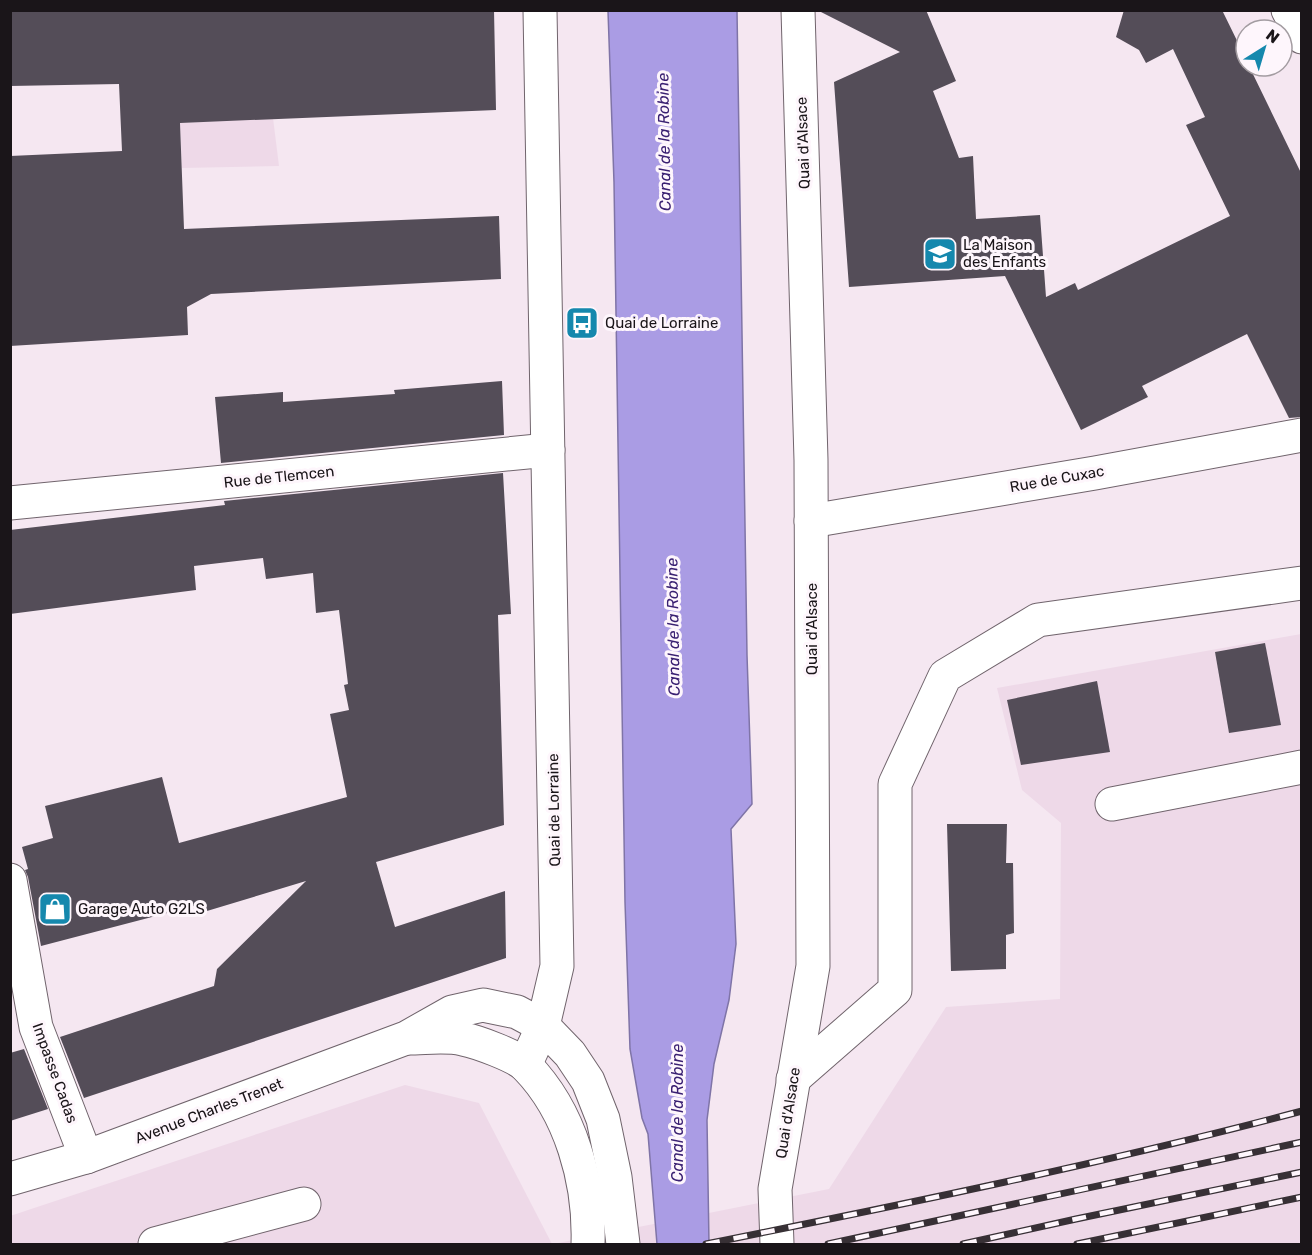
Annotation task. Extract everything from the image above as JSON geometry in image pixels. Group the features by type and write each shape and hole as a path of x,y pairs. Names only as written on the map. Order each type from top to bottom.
{"street":[{"name":"Quai de Lorraine","path":"525,1065 543,1026 557,966 540,10"},
{"name":"Quai d'Alsace","path":"777,1245 775,1189 813,966 811,521 807,273 798,10"},
{"path":"1288,10 1302,37"},
{"name":"Rue de Cuxac","path":"811,521 1302,435"},
{"name":"Rue de Tlemcen","path":"10,503 548,450"},
{"path":"793,1079 896,990 895,784 945,676 1038,620 1302,583"},
{"path":"1112,804 1302,767"},
{"name":"Impasse Cadas","path":"10,880 36,1027 86,1157"},
{"path":"406,1038 452,1012 483,1005 517,1012 543,1026 570,1054 588,1081 603,1119 615,1177 622,1245"},
{"path":"406,1038 462,1038 496,1050 525,1065 556,1104 573,1142 585,1189 588,1245"},
{"name":"Avenue Charles Trenet","path":"10,1179 86,1157 406,1038"},
{"path":"155,1245 304,1204"}],"shaded area":[{"path":"273,118 279,166 182,168 180,123"},
{"path":"1301,634 1301,1244 553,1244 829,1189 946,1007 1060,999 1061,823 1022,790 997,688"},
{"path":"405,1085 479,1103 552,1244 11,1244 10,1216"}],"water":[{"name":"Canal de la Robine","path":"608,11 737,11 747,655 752,804 731,829 736,944 729,1000 714,1064 707,1120 709,1244 657,1244 648,1134 642,1118 630,1049 625,902 614,182"}],"building":[{"path":"10,10 494,10 496,110 180,123 184,229 499,216 501,279 211,294 187,307 188,335 10,346 10,156 122,151 119,84 10,86"},
{"path":"817,10 926,10 956,81 933,91 959,158 973,156 976,219 1040,215 1046,297 1075,283 1078,290 1230,216 1186,125 1205,117 1173,49 1146,63 1139,50 1116,37 1124,10 1222,10 1234,34 1234,78 1255,78 1302,175 1302,417 1289,418 1247,334 1142,386 1148,397 1081,430 1005,276 849,287 834,82 900,52"},
{"path":"502,381 504,435 221,463 215,397 283,392 283,402 395,394 394,390"},
{"path":"503,473 511,614 498,615 504,825 376,862 395,927 505,891 506,958 84,1098 60,1037 214,986 217,969 306,881 197,914 194,906 41,946 22,847 53,838 45,806 162,777 179,843 347,797 330,714 349,710 344,685 348,684 339,610 316,613 313,573 266,579 263,558 194,566 196,590 10,614 10,530 225,505 224,501"},
{"path":"1265,643 1281,725 1229,733 1215,652"},
{"path":"1097,681 1110,752 1021,765 1007,700"},
{"path":"947,824 1007,824 1006,863 1013,863 1014,933 1006,935 1006,969 951,971"},
{"path":"24,1049 48,1109 10,1121 10,1053"}],"railway":[{"path":"706,1244 1080,1165 1302,1111"},
{"path":"828,1244 1302,1142"},
{"path":"963,1244 1302,1172"},
{"path":"1077,1244 1302,1197"}],"place":[{"name":"La Maison des Enfants","path":"940,254"},
{"name":"Quai de Lorraine","path":"582,323"},
{"name":"Garage Auto G2LS","path":"55,909"}]}
